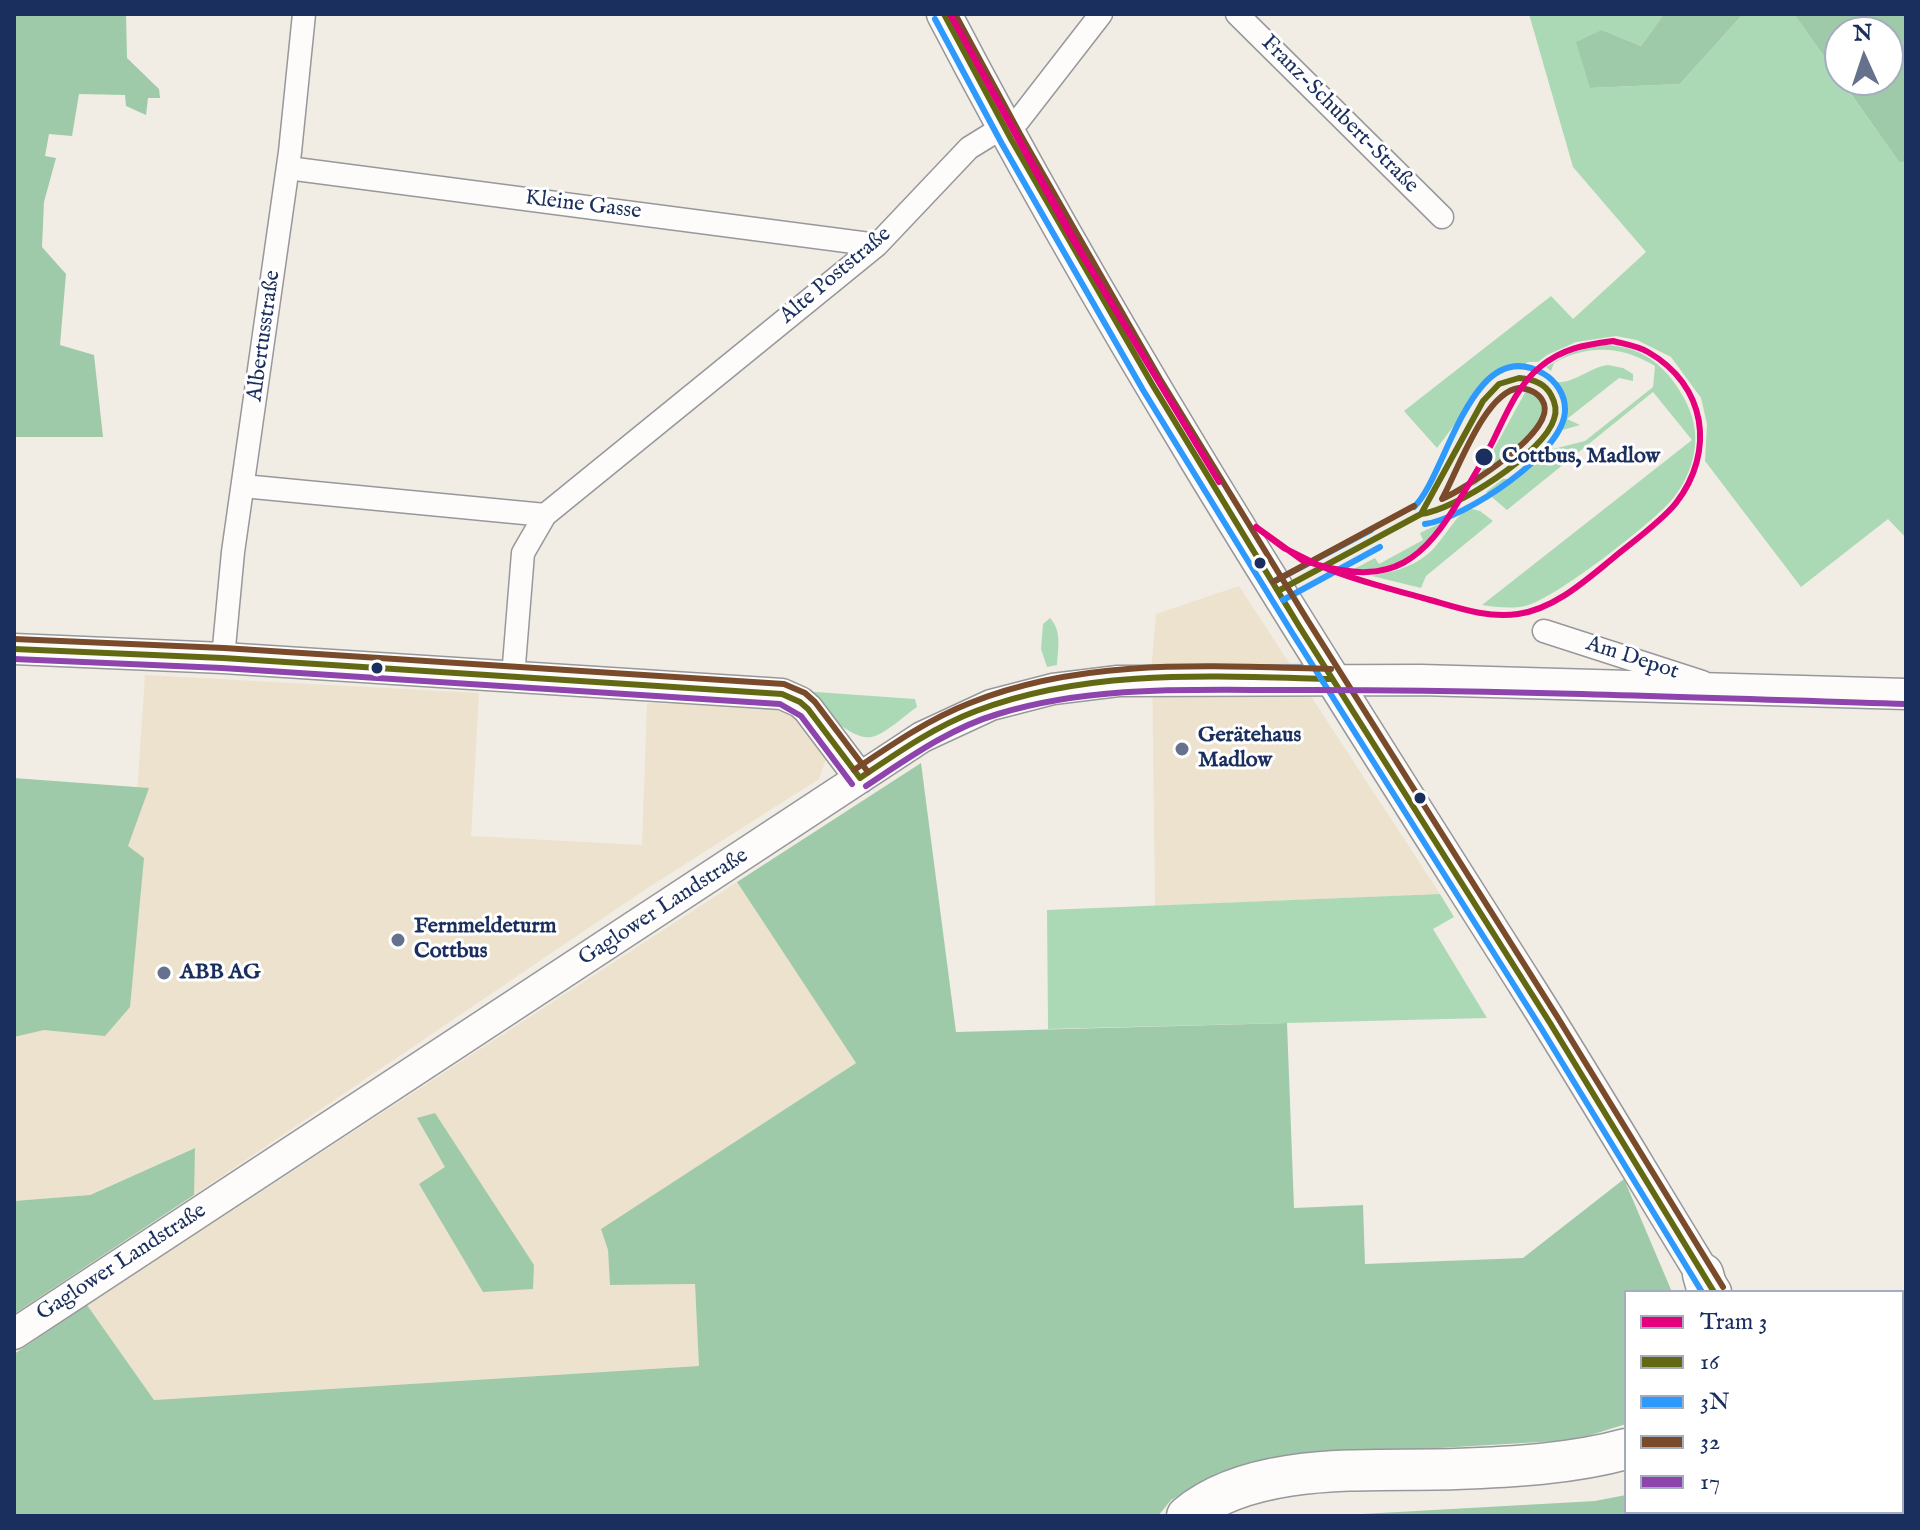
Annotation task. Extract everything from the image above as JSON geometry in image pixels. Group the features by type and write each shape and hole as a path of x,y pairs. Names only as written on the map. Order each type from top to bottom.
{"highway":[{"path":"1187,1516 1224,1494 1254,1483 1286,1477 1588,1459 1624,1450"},
{"path":"1241,1516 1281,1505 1327,1499 1549,1488 1624,1478"}],"main road":[{"path":"944,14 1003,127 1127,343 1331,679 1627,1146 1708,1286"},
{"path":"14,649 223,658 782,694 808,709 860,778"},
{"name":"Gaglower Landstraße","path":"14,1334 922,737 991,705 1053,689 1118,681 1331,679 1906,694"}],"street":[{"name":"Albertusstraße","path":"223,658 233,552 288,168 304,14"},
{"name":"Alte Poststraße","path":"513,677 523,553 545,515 877,245 969,148 1018,121 1101,14"},
{"name":"Franz-Schubert-Straße","path":"1237,14 1442,217"},
{"name":"Kleine Gasse","path":"288,168 877,245"},
{"path":"243,486 545,515"},
{"name":"Am Depot","path":"1544,631 1720,688"}],"shaded area":[{"path":"1239,586 1440,894 1155,906 1152,659 1156,614"},
{"path":"145,675 479,693 471,836 642,845 647,703 781,708 802,724 826,759 819,779 646,889 194,1195 194,1148 89,1195 14,1201 14,785 137,793"},
{"path":"737,882 856,1063 601,1229 608,1250 610,1285 695,1284 700,1366 154,1400 87,1305"}],"green space":[{"path":"14,14 126,14 127,58 159,89 160,98 148,98 146,115 126,106 125,95 79,94 72,136 49,134 45,156 56,158 44,202 42,247 66,274 60,345 94,355 103,437 14,437"},
{"path":"1529,14 1664,14 1641,46 1602,30 1590,88 1680,84 1743,14 1794,14 1824,56 1824,96 1852,96 1899,162 1906,162 1906,538 1888,519 1801,587 1705,461 1707,424 1701,398 1671,357 1637,340 1616,336 1576,342 1538,362 1528,362 1499,372 1488,380 1437,448 1404,411 1551,296 1573,319 1646,252 1573,167"},
{"path":"1664,14 1743,14 1680,84 1590,88 1576,42 1602,30 1641,46"},
{"path":"1794,14 1906,14 1906,162 1899,162 1852,96 1904,96 1904,16 1824,16 1824,56"},
{"path":"1604,345 1636,351 1654,361 1676,385 1694,423 1694,454 1687,475 1677,494 1659,513 1622,544 1557,590 1525,606 1482,605 1692,440 1653,392 1507,510 1486,492 1503,479 1512,479 1537,459 1538,451 1546,445 1553,449 1585,441 1653,387 1655,366 1618,351 1593,350 1554,363 1551,371 1546,367 1572,352"},
{"path":"1608,365 1633,374 1633,381 1619,378 1567,419 1580,425 1559,431 1564,406 1556,382"},
{"path":"1527,389 1542,398 1546,411 1540,425 1514,455 1473,487"},
{"path":"1468,508 1480,511 1493,521 1426,576 1421,588 1372,576 1398,570 1421,559"},
{"path":"1443,522 1416,552 1405,559 1382,567 1354,569 1375,558 1379,564 1423,540 1420,533"},
{"path":"1050,618 1058,634 1058,652 1057,665 1047,667 1041,649 1043,624"},
{"path":"802,691 915,699 917,707 886,730 866,737 836,722"},
{"path":"921,763 956,1032 1287,1023 1294,1208 1363,1205 1365,1264 1523,1258 1624,1179 1671,1290 1624,1290 1624,1425 1575,1440 1285,1457 1220,1472 1171,1500 1158,1516 14,1516 14,1354 87,1305 154,1400 699,1366 695,1284 610,1285 608,1250 601,1229 856,1063 737,882"},
{"path":"14,778 149,788 128,846 144,858 130,1007 105,1036 44,1030 14,1037"},
{"path":"1440,894 1454,917 1433,929 1487,1018 1048,1029 1047,910"},
{"path":"435,1113 534,1265 533,1289 483,1292 419,1184 445,1167 417,1118"},
{"path":"195,1148 194,1195 14,1314 14,1201 90,1195"},
{"path":"1624,1495 1624,1514 1774,1516 1326,1516 1595,1501"}],"tram line":[{"name":"3","path":"950,14 1085,259 1219,482 1070,235 950,14"},
{"name":"3","path":"1613,341 1648,352 1682,382 1699,420 1700,441 1697,462 1689,483 1676,503 1654,525 1580,585 1531,611 1494,615 1383,587 1318,565 1367,572 1386,569 1419,552 1447,519 1482,461 1513,400 1532,374 1566,351 1613,341"},
{"name":"3","path":"1256,527 1284,548 1318,565"},
{"name":"3","path":"1256,527 1302,560 1318,565"}],"transit line":[{"name":"16","path":"944,14 1011,139 1152,384 1713,1290"},
{"name":"32","path":"955,14 1160,379 1723,1287"},
{"name":"3N","path":"935,19 1002,144 1143,390 1701,1290"},
{"name":"3N","path":"1414,507 1426,491 1464,413 1479,389 1498,372 1519,366 1544,374 1556,384 1565,409 1561,426 1549,445 1510,481 1486,497 1463,510 1425,524"},
{"name":"16","path":"1519,378 1542,385 1552,398 1555,416 1547,433 1534,448 1496,478 1455,502 1421,514 1483,401 1499,384 1519,378"},
{"name":"32","path":"1519,388 1534,392 1544,404 1543,416 1536,430 1506,458 1442,499 1484,417 1507,393 1519,388"},
{"name":"32","path":"1273,582 1414,506"},
{"name":"16","path":"1278,591 1421,514"},
{"name":"3N","path":"1273,582 1371,530"},
{"name":"3N","path":"1283,600 1380,547"},
{"name":"32","path":"14,639 224,648 784,684 805,693 815,702 868,772"},
{"name":"16","path":"14,649 223,658 782,694 808,709 860,778"},
{"name":"17","path":"14,659 222,668 780,704 801,716 852,784"},
{"name":"32","path":"854,770 910,733 955,709 1013,688 1057,678 1103,671 1194,666 1331,669"},
{"name":"16","path":"860,778 916,741 960,717 1018,697 1062,687 1106,681 1197,676 1331,679"},
{"name":"17","path":"866,786 929,745 980,720 1036,704 1114,693 1193,690 1460,691 1906,704"}],"place":[{"name":"Cottbus, Madlow","path":"1484,457"},
{"name":"Gerätehaus Madlow","path":"1182,749"},
{"name":"Fernmeldeturm Cottbus","path":"398,940"},
{"name":"ABB AG","path":"164,973"}]}
